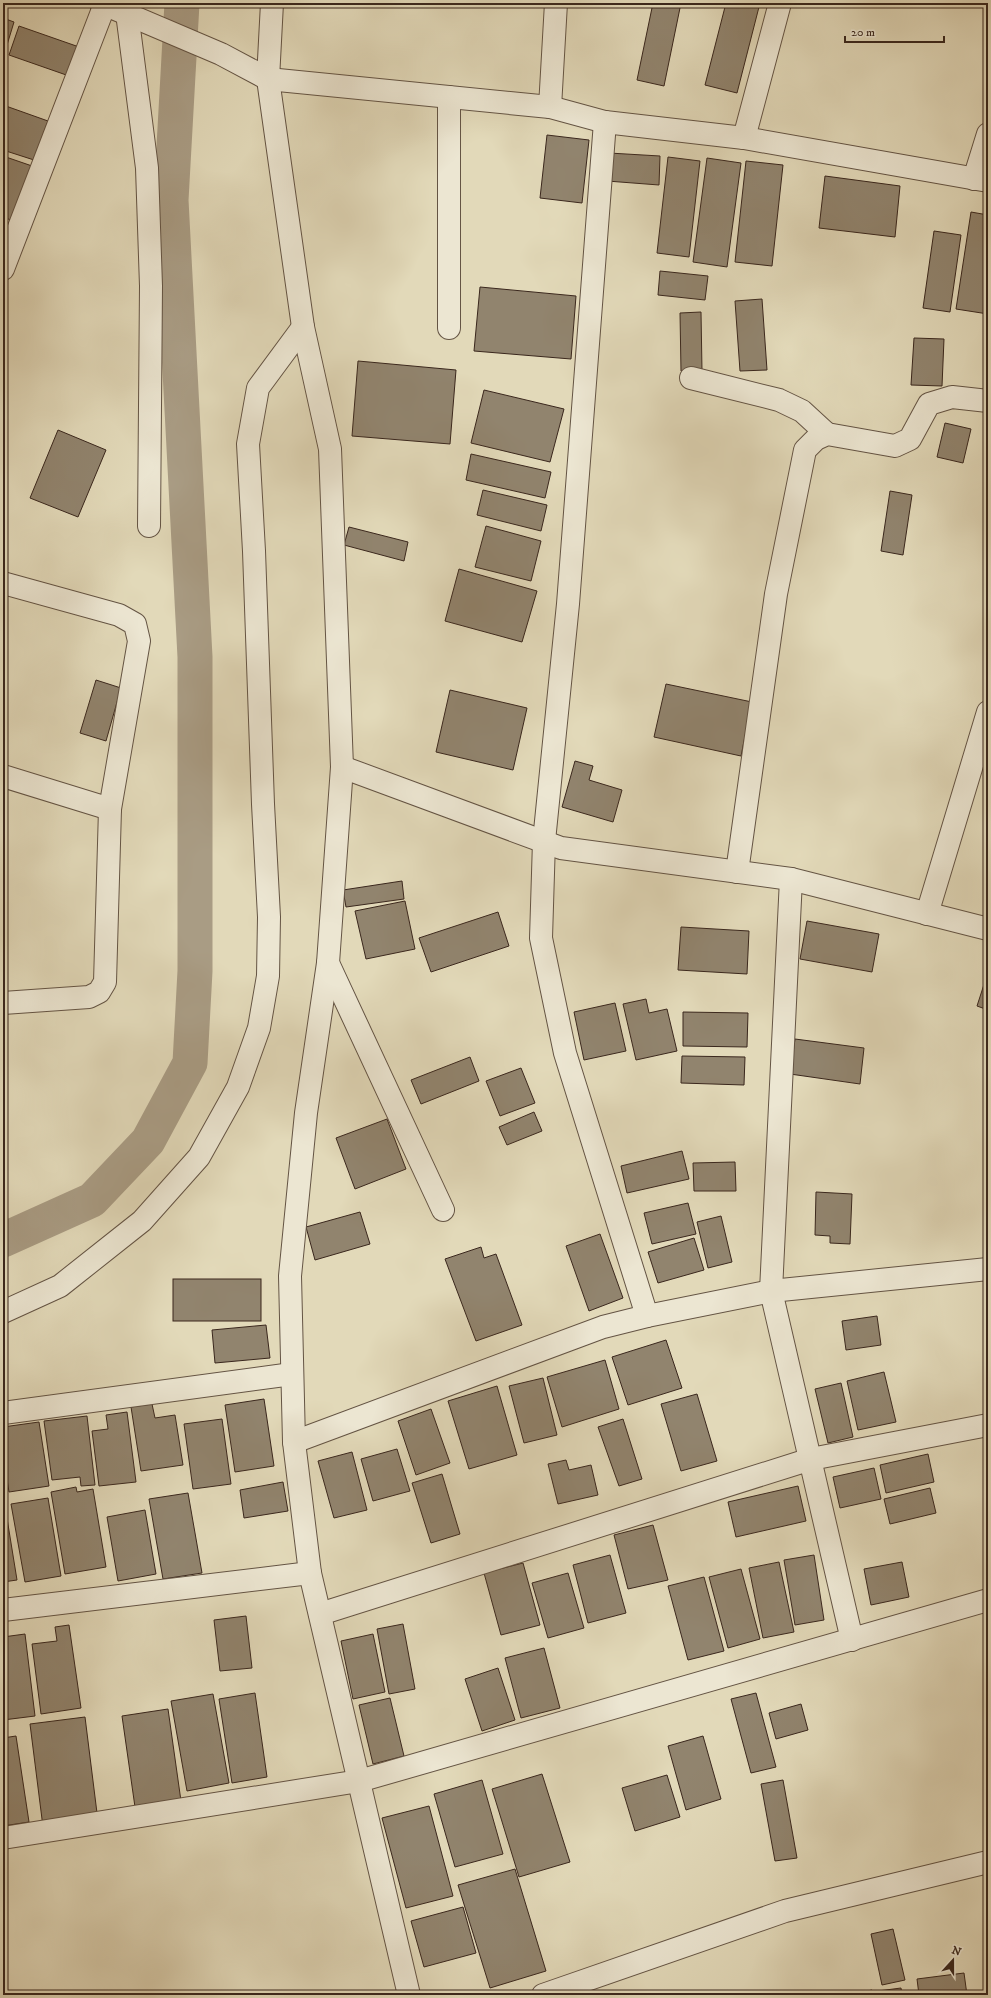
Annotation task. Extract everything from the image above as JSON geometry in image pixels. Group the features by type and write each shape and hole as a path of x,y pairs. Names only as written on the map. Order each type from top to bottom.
{"street":[{"path":"272,3 268,79 303,327 330,449 342,766 328,963 306,1114 290,1276 294,1442 310,1573 409,1995"},
{"path":"550,107 556,3"},
{"path":"744,138 780,3"},
{"path":"3,269 103,4 128,13 220,54 268,79 550,107 605,122 744,138 981,180 988,134"},
{"path":"128,13 147,168 150,286 149,526"},
{"path":"449,96 449,328"},
{"path":"605,122 568,604 544,841 541,938 565,1053 647,1316"},
{"path":"3,1312 60,1286 142,1221 199,1157 238,1087 259,1028 268,976 269,917 263,804 254,551 248,444 258,388 303,327"},
{"path":"691,378 779,400 802,411 827,434 895,446 910,439 929,404 952,397 988,401"},
{"path":"737,872 776,594 805,450 816,439 827,434"},
{"path":"3,583 119,615 135,624 139,641 110,809 105,982 99,992 89,997 3,1003"},
{"path":"927,914 988,712"},
{"path":"342,766 561,848 791,879 988,929"},
{"path":"3,776 110,809"},
{"path":"791,879 771,1291 852,1640"},
{"path":"328,963 443,1210"},
{"path":"294,1442 603,1327 647,1316 771,1291 988,1269"},
{"path":"3,1413 292,1374"},
{"path":"320,1614 811,1459 988,1425"},
{"path":"3,1610 310,1573"},
{"path":"3,1838 359,1781 988,1600"},
{"path":"543,1995 785,1911 988,1862"}],"building":[{"path":"653,3 681,3 664,86 637,80"},
{"path":"726,3 760,3 737,93 705,85"},
{"path":"3,18 14,22 7,45 3,44"},
{"path":"19,26 82,48 72,77 9,55"},
{"path":"3,105 48,121 34,160 3,150"},
{"path":"547,135 589,140 582,203 540,198"},
{"path":"609,153 660,156 659,185 607,181"},
{"path":"3,156 35,167 16,222 3,217"},
{"path":"668,157 700,161 689,257 657,253"},
{"path":"707,158 741,163 727,267 693,262"},
{"path":"746,161 783,165 772,266 735,262"},
{"path":"825,176 900,186 895,237 819,228"},
{"path":"971,212 988,215 988,314 956,309"},
{"path":"934,231 961,235 950,312 923,308"},
{"path":"660,271 708,276 705,300 658,295"},
{"path":"480,287 576,296 571,359 474,351"},
{"path":"762,299 767,370 740,371 735,301"},
{"path":"701,312 702,371 681,371 680,313"},
{"path":"914,338 944,339 942,386 911,385"},
{"path":"358,361 456,370 450,444 352,436"},
{"path":"484,390 564,409 550,462 471,443"},
{"path":"945,423 971,429 963,463 937,457"},
{"path":"58,430 106,450 78,517 30,498"},
{"path":"471,454 551,472 545,498 466,480"},
{"path":"483,490 547,505 541,531 477,515"},
{"path":"890,491 912,495 903,555 881,551"},
{"path":"486,526 541,541 531,581 475,567"},
{"path":"349,527 408,542 404,561 344,545"},
{"path":"459,569 537,591 522,642 445,621"},
{"path":"96,680 121,688 106,741 80,733"},
{"path":"666,684 752,702 741,756 654,737"},
{"path":"450,690 527,708 513,770 436,752"},
{"path":"575,761 593,766 589,780 622,790 613,822 562,807"},
{"path":"402,881 404,899 346,907 343,890"},
{"path":"405,901 415,949 366,959 355,911"},
{"path":"498,912 509,946 431,972 419,938"},
{"path":"807,921 879,934 872,972 800,959"},
{"path":"681,927 749,931 747,974 678,970"},
{"path":"988,972 988,1010 977,1006"},
{"path":"646,999 649,1013 667,1009 677,1051 636,1060 623,1004"},
{"path":"615,1003 626,1051 584,1060 574,1012"},
{"path":"683,1012 748,1013 747,1047 683,1046"},
{"path":"795,1039 864,1048 860,1084 790,1074"},
{"path":"682,1056 745,1057 744,1085 681,1083"},
{"path":"470,1057 479,1081 421,1104 411,1080"},
{"path":"521,1068 535,1103 500,1116 486,1081"},
{"path":"534,1112 542,1131 507,1145 499,1127"},
{"path":"387,1119 406,1169 355,1189 336,1138"},
{"path":"682,1151 689,1179 627,1193 621,1166"},
{"path":"735,1162 736,1191 694,1191 693,1163"},
{"path":"816,1192 852,1194 850,1244 830,1243 830,1236 815,1235"},
{"path":"688,1203 696,1234 652,1244 644,1213"},
{"path":"360,1212 370,1244 315,1260 306,1227"},
{"path":"721,1216 732,1262 708,1268 697,1222"},
{"path":"600,1234 623,1298 589,1311 566,1246"},
{"path":"694,1238 704,1270 658,1283 648,1252"},
{"path":"481,1247 484,1258 496,1254 522,1325 476,1341 445,1259"},
{"path":"173,1279 261,1279 261,1321 173,1321"},
{"path":"877,1316 881,1345 846,1350 842,1321"},
{"path":"266,1325 270,1358 215,1363 212,1330"},
{"path":"666,1340 682,1388 628,1405 612,1357"},
{"path":"605,1360 619,1409 562,1427 547,1377"},
{"path":"884,1372 896,1422 858,1430 847,1381"},
{"path":"543,1378 557,1435 524,1443 509,1386"},
{"path":"841,1383 853,1437 828,1443 815,1389"},
{"path":"497,1386 517,1455 469,1469 448,1401"},
{"path":"697,1394 717,1461 681,1471 661,1404"},
{"path":"264,1399 274,1466 235,1472 225,1405"},
{"path":"152,1404 155,1418 175,1415 183,1465 141,1471 131,1407"},
{"path":"431,1409 450,1463 416,1475 398,1421"},
{"path":"127,1412 136,1482 99,1486 92,1431 108,1429 106,1415"},
{"path":"87,1416 95,1485 81,1486 80,1477 52,1480 44,1421"},
{"path":"222,1419 231,1484 193,1489 184,1424"},
{"path":"623,1419 642,1479 619,1486 598,1427"},
{"path":"39,1422 49,1486 9,1492 3,1453 3,1427"},
{"path":"397,1449 410,1491 373,1501 361,1459"},
{"path":"352,1452 367,1510 334,1518 318,1461"},
{"path":"928,1454 934,1482 886,1493 880,1465"},
{"path":"566,1460 569,1470 591,1465 598,1495 558,1504 548,1464"},
{"path":"874,1468 881,1499 840,1508 833,1477"},
{"path":"442,1474 460,1534 431,1543 412,1483"},
{"path":"283,1482 288,1511 244,1518 240,1490"},
{"path":"798,1486 806,1521 736,1537 728,1502"},
{"path":"76,1487 77,1492 93,1489 106,1567 65,1574 51,1492"},
{"path":"930,1488 936,1513 890,1524 884,1499"},
{"path":"188,1493 202,1573 163,1579 149,1499"},
{"path":"48,1498 61,1576 25,1582 11,1504"},
{"path":"145,1510 156,1574 118,1581 107,1517"},
{"path":"3,1512 6,1512 17,1580 3,1582"},
{"path":"653,1525 668,1580 628,1589 614,1535"},
{"path":"610,1555 626,1613 588,1623 573,1565"},
{"path":"814,1555 824,1620 795,1625 784,1560"},
{"path":"779,1562 794,1632 763,1638 749,1568"},
{"path":"902,1562 909,1597 871,1605 864,1569"},
{"path":"523,1563 540,1625 501,1635 484,1573"},
{"path":"741,1569 760,1639 728,1648 709,1577"},
{"path":"568,1573 584,1628 548,1638 532,1583"},
{"path":"704,1577 724,1651 688,1660 668,1586"},
{"path":"246,1616 252,1668 220,1671 214,1620"},
{"path":"403,1624 415,1689 389,1694 377,1629"},
{"path":"69,1625 81,1708 41,1714 32,1644 57,1641 55,1627"},
{"path":"25,1634 35,1716 3,1720 3,1637"},
{"path":"373,1634 385,1692 353,1699 341,1641"},
{"path":"544,1648 560,1708 521,1718 505,1658"},
{"path":"498,1668 515,1720 482,1731 465,1679"},
{"path":"255,1693 267,1777 232,1783 219,1699"},
{"path":"756,1693 776,1767 751,1773 731,1699"},
{"path":"213,1694 229,1783 187,1791 171,1701"},
{"path":"390,1698 404,1756 373,1764 359,1705"},
{"path":"801,1704 808,1730 776,1739 769,1713"},
{"path":"168,1709 181,1801 135,1807 122,1716"},
{"path":"85,1717 98,1821 43,1827 30,1724"},
{"path":"16,1736 29,1822 3,1826 3,1738"},
{"path":"703,1736 721,1799 686,1810 668,1746"},
{"path":"542,1774 570,1862 519,1877 492,1789"},
{"path":"667,1775 680,1817 635,1831 622,1788"},
{"path":"482,1780 503,1854 455,1867 434,1794"},
{"path":"783,1780 797,1858 775,1861 761,1784"},
{"path":"429,1806 453,1896 406,1908 382,1818"},
{"path":"515,1869 546,1971 490,1988 458,1885"},
{"path":"463,1907 476,1953 424,1967 411,1921"},
{"path":"893,1929 905,1980 882,1985 871,1934"},
{"path":"964,1973 967,1995 919,1995 917,1979"},
{"path":"901,1988 902,1995 879,1995 878,1991"},
{"path":"872,1990 873,1995 846,1995"}],"waterway":[{"path":"3,1240 92,1200 148,1141 190,1063 195,971 195,657 171,200 182,3"}]}
